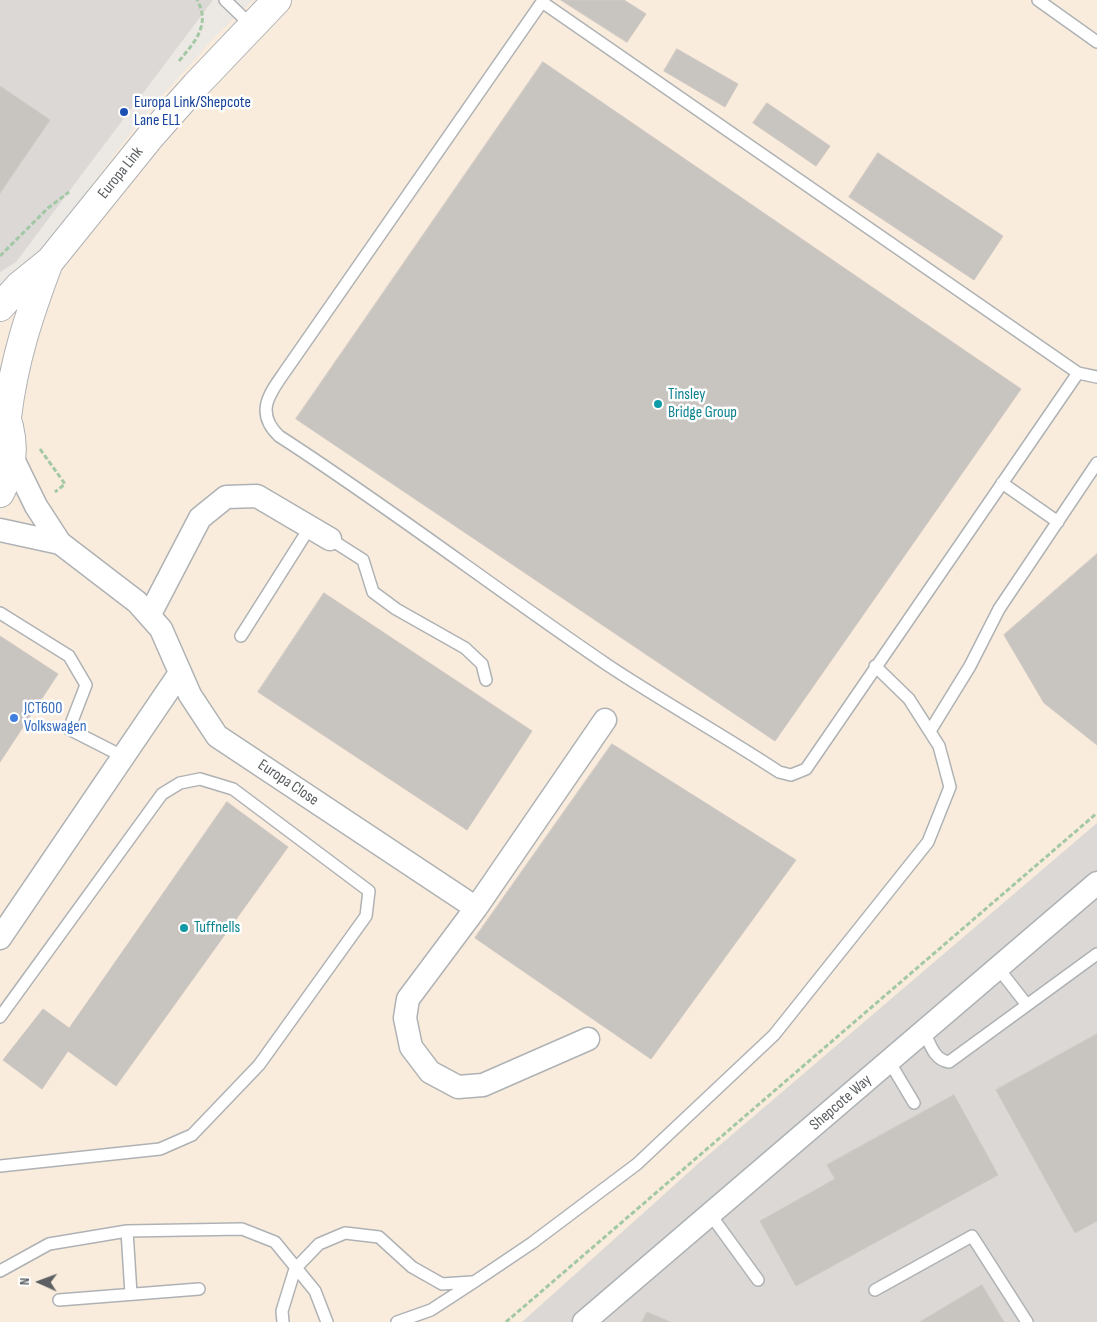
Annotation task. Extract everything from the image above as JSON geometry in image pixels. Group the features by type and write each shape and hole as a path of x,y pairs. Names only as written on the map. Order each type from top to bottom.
{"street":[{"name":"Europa Link","path":"0,306 50,261 150,137 196,84 277,0"},
{"name":"Europa Link","path":"4,409 24,328 50,261"},
{"path":"0,493 7,479 13,459 12,437 4,409"},
{"name":"Europa Close","path":"13,459 36,505 60,543 150,614 172,649 180,673 195,703 217,736 476,908"},
{"path":"150,614 200,518 226,497 257,496 330,539"},
{"name":"Europa Close","path":"0,530 60,543"},
{"path":"0,938 180,673"},
{"path":"588,1039 483,1085 458,1086 430,1072 411,1047 405,1018 408,999 476,908 605,720"},
{"name":"Shepcote Way","path":"584,1322 1097,883"}],"lane":[{"path":"225,0 252,26"},
{"path":"1038,0 1097,42"},
{"path":"1078,373 806,769 791,775 780,772 671,707 607,664 465,563 279,436 268,421 268,398 542,2 1078,373 1097,377"},
{"path":"930,731 970,666 999,609 1097,463"},
{"path":"1002,484 1058,522"},
{"path":"241,636 310,527"},
{"path":"330,539 363,560 373,592 396,609 465,648 482,664 486,680"},
{"path":"0,613 69,656 86,686 69,729 124,757"},
{"path":"397,1322 431,1310 532,1244 637,1164 774,1035 928,842 950,787 939,746 909,699 875,666"},
{"path":"0,1017 162,794 180,783 200,779 233,789 369,891 366,916 361,924 259,1065 192,1136 160,1149 21,1162 0,1166"},
{"path":"924,1031 937,1056 942,1061 949,1062 1097,954"},
{"path":"998,968 1027,1005"},
{"path":"889,1061 914,1103"},
{"path":"710,1214 758,1280"},
{"path":"0,1272 48,1244 127,1231 242,1229 275,1242 295,1269 315,1290 327,1322"},
{"path":"127,1231 131,1294"},
{"path":"283,1322 282,1310 295,1269 319,1244 345,1233 379,1237 412,1267 442,1284 474,1282"},
{"path":"875,1290 972,1236 1027,1322"},
{"path":"59,1300 199,1289"}],"path":[{"path":"177,64 195,42 201,30 204,17 197,0"},
{"path":"0,256 48,208 74,188"},
{"path":"506,1322 1097,813"}],"shaded area":[{"path":"0,0 213,0 16,262 0,272"},
{"path":"253,0 1097,0 1097,868 593,1322 0,1322 0,292 53,237 137,124 212,40"},
{"path":"1097,823 1097,1322 522,1322 699,1163"}],"building":[{"path":"561,0 624,0 646,14 627,42"},
{"path":"677,49 738,84 725,107 664,71"},
{"name":"Tinsley Bridge Group","path":"543,62 1021,389 775,741 296,419"},
{"path":"0,86 50,120 0,193"},
{"path":"767,103 830,146 816,166 753,123"},
{"path":"878,153 1003,236 974,280 849,197"},
{"path":"1097,554 1097,745 1044,703 1004,635"},
{"path":"324,593 532,731 467,830 258,692"},
{"name":"JCT600 Volkswagen","path":"0,636 58,674 0,762"},
{"path":"612,744 796,860 651,1059 475,938"},
{"name":"Tuffnells","path":"227,802 288,847 116,1086 68,1051 42,1089 3,1060 43,1009 69,1028"},
{"path":"1097,1034 1097,1221 1075,1233 996,1090"},
{"path":"954,1095 998,1175 796,1286 760,1221 835,1179 827,1165"},
{"path":"982,1285 1004,1322 920,1322"},
{"path":"647,1312 670,1322 642,1322"}],"place":[{"name":"Europa Link/Shepcote Lane EL1","path":"124,112"},
{"name":"Tinsley Bridge Group","path":"658,404"},
{"name":"JCT600 Volkswagen","path":"14,718"},
{"name":"Tuffnells","path":"184,928"}]}
